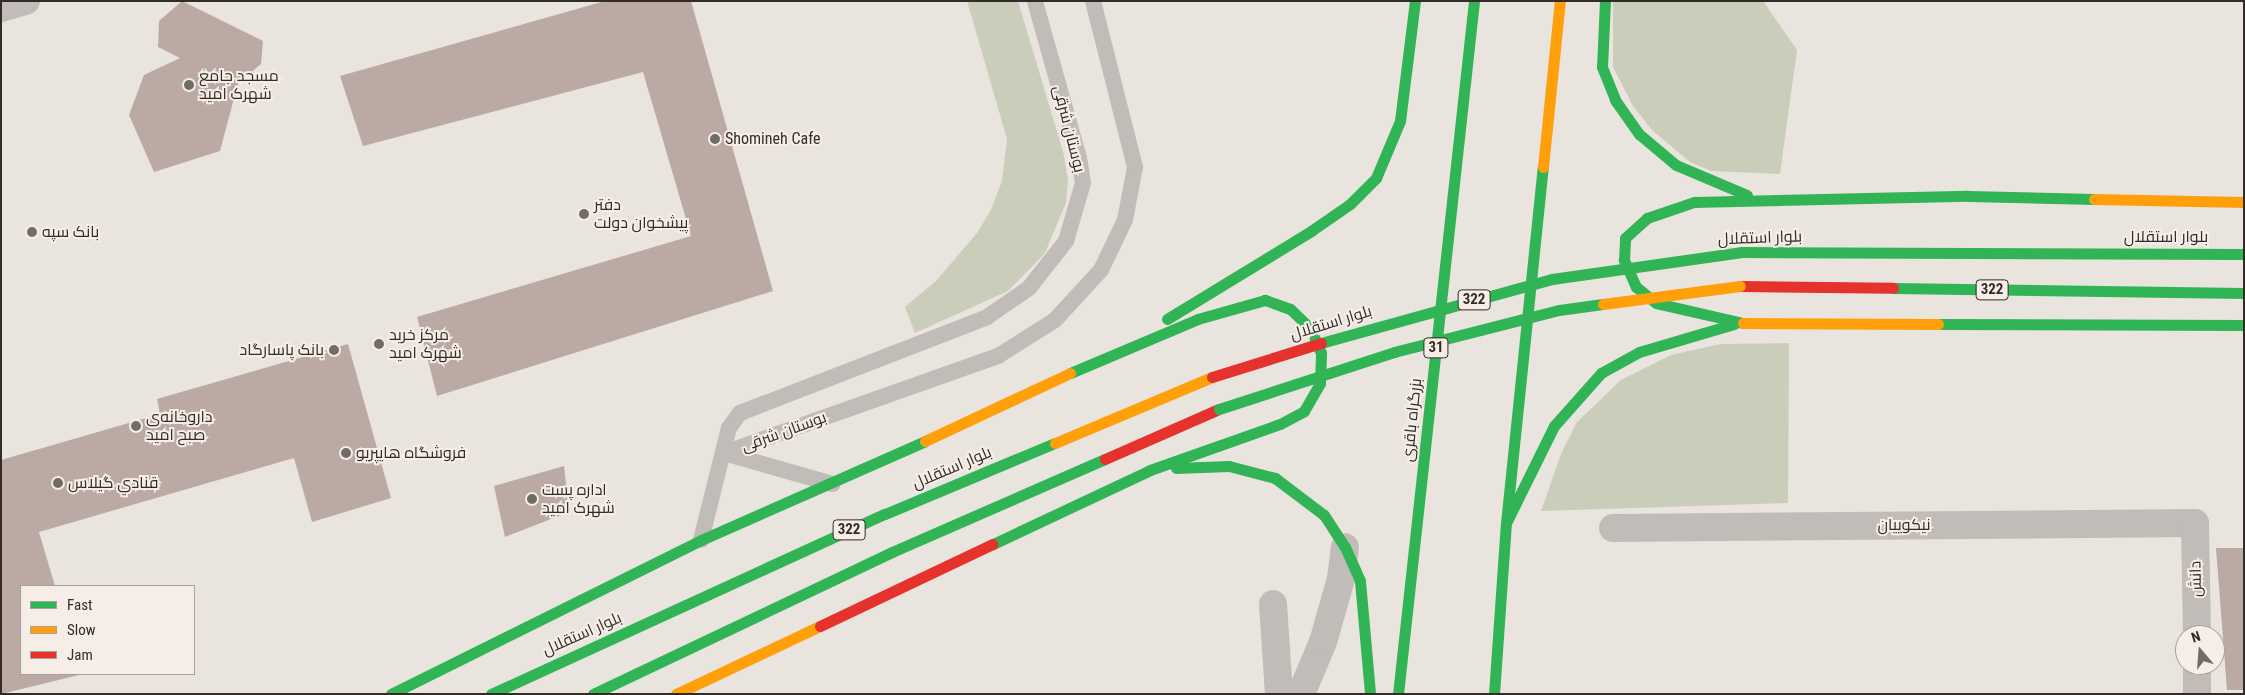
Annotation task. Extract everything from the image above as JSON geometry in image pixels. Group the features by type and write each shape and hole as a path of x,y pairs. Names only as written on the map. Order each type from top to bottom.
{"main road":[{"path":"1117,351 1264,256 1311,232 1350,204 1376,178 1400,121 1415,1"},
{"name":"بزرگراه باقری","path":"1398,694 1474,1"},
{"path":"1494,694 1506,523 1560,1"},
{"path":"1605,1 1602,67 1616,100 1639,134 1676,164 1706,180 1762,200"},
{"path":"2244,202 1968,196 1694,202 1647,218 1625,238 1624,260 1636,287 1656,303 1739,323 2244,325"},
{"name":"بلوار استقلال","path":"491,694 885,514 1212,376 1387,323 1552,279 1742,252 2244,254"},
{"name":"322","path":"593,694 892,552 1219,409 1394,352 1559,310 1740,286 2244,293"},
{"path":"391,694 701,540 833,484 1117,351 1198,319 1265,300 1290,308 1311,328 1321,353 1320,383 1304,411 1280,424 1150,470 676,694"},
{"path":"1506,523 1554,426 1602,374 1639,352 1739,323"},
{"path":"1150,470 1229,466 1275,478 1324,515 1345,547 1360,581 1370,694"}],"street":[{"path":"1,8 26,1"},
{"name":"نیکوییان","path":"1613,528 2195,523"},
{"name":"دانش","path":"2195,523 2197,625"},
{"path":"1302,694 1323,642 1341,579 1345,547"},
{"path":"1273,604 1279,694"},
{"path":"2197,675 2197,694"}],"lane":[{"name":"بوستان شرقی","path":"724,453 729,428 740,413 987,317 1029,288 1066,240 1083,183 1035,1"},
{"name":"بوستان شرقی","path":"724,453 998,356 1056,320 1101,270 1124,220 1135,167 1093,1"},
{"path":"701,540 724,453 833,484"}],"green space":[{"path":"967,1 1018,1 1064,155 1068,181 1066,203 1045,253 1008,291 915,333 905,307 936,281 977,233 991,210 1002,181 1007,139"},
{"path":"1613,1 1763,1 1797,50 1780,174 1711,171 1690,162 1652,130 1633,106 1613,67"},
{"path":"1789,343 1788,503 1541,511 1561,454 1577,422 1621,380 1671,355 1720,344"}],"building":[{"name":"مسجد جامع شهرک امید","path":"182,1 263,41 261,64 238,83 220,151 154,172 129,115 144,75 180,58 158,47 159,21"},
{"path":"605,1 691,1 773,291 437,396 417,317 691,236 643,72 363,146 340,76"},
{"path":"348,344 391,498 312,522 294,458 39,532 55,585 20,585 20,675 79,675 1,694 1,460 160,414 157,399"},
{"name":"اداره پست شهرک امید","path":"564,466 569,512 505,537 494,486"},
{"path":"2216,548 2244,548 2244,690 2227,690 2225,625 2222,625"}],"traffic: fast":[{"path":"1167,319 1311,231 1350,204 1376,178 1400,121 1415,1"},
{"path":"1398,694 1474,1"},
{"path":"1605,1 1602,67 1615,100 1639,134 1676,165 1747,195"},
{"path":"1494,694 1506,523 1543,167"},
{"path":"1743,323 1656,303 1636,287 1624,260 1625,238 1647,218 1694,202 1968,196 2094,199"},
{"path":"1742,252 2244,254"},
{"path":"1321,343 1552,279 1742,252"},
{"path":"1893,288 2244,293"},
{"path":"993,544 1150,470 1280,424 1304,411 1320,383 1321,353 1311,329 1290,309 1265,300 1198,319 1070,373"},
{"path":"1219,409 1394,352 1559,310 1603,304"},
{"path":"1507,521 1554,426 1601,373 1639,352 1734,324"},
{"path":"1938,324 2244,325"},
{"path":"391,694 701,540 925,441"},
{"path":"491,694 885,514 1055,443"},
{"path":"593,694 892,552 1105,459"},
{"path":"1176,468 1229,466 1275,478 1324,515 1345,547 1360,581 1370,694"}],"traffic: slow":[{"path":"1543,167 1560,1"},
{"path":"2094,199 2244,202"},
{"path":"1603,304 1740,286"},
{"path":"1743,323 1938,324"},
{"path":"925,441 1070,373"},
{"path":"1055,443 1212,377"},
{"path":"676,694 820,626"}],"traffic: jam":[{"path":"1740,286 1893,288"},
{"path":"1212,377 1321,343"},
{"path":"1105,459 1219,409"},
{"path":"820,626 993,544"}],"place":[{"name":"مسجد جامع شهرک امید","path":"189,85"},
{"name":"Shomineh Cafe","path":"715,139"},
{"name":"دفتر پیشخوان دولت","path":"584,214"},
{"name":"بانک سپه","path":"32,232"},
{"name":"مرکز خرید شهرک امید","path":"379,344"},
{"name":"بانک پاسارگاد","path":"334,350"},
{"name":"داروخانه‌ی صبح امید","path":"136,426"},
{"name":"فروشگاه هایپریو","path":"346,453"},
{"name":"قنادي گيلاس","path":"58,483"},
{"name":"اداره پست شهرک امید","path":"532,499"}]}
